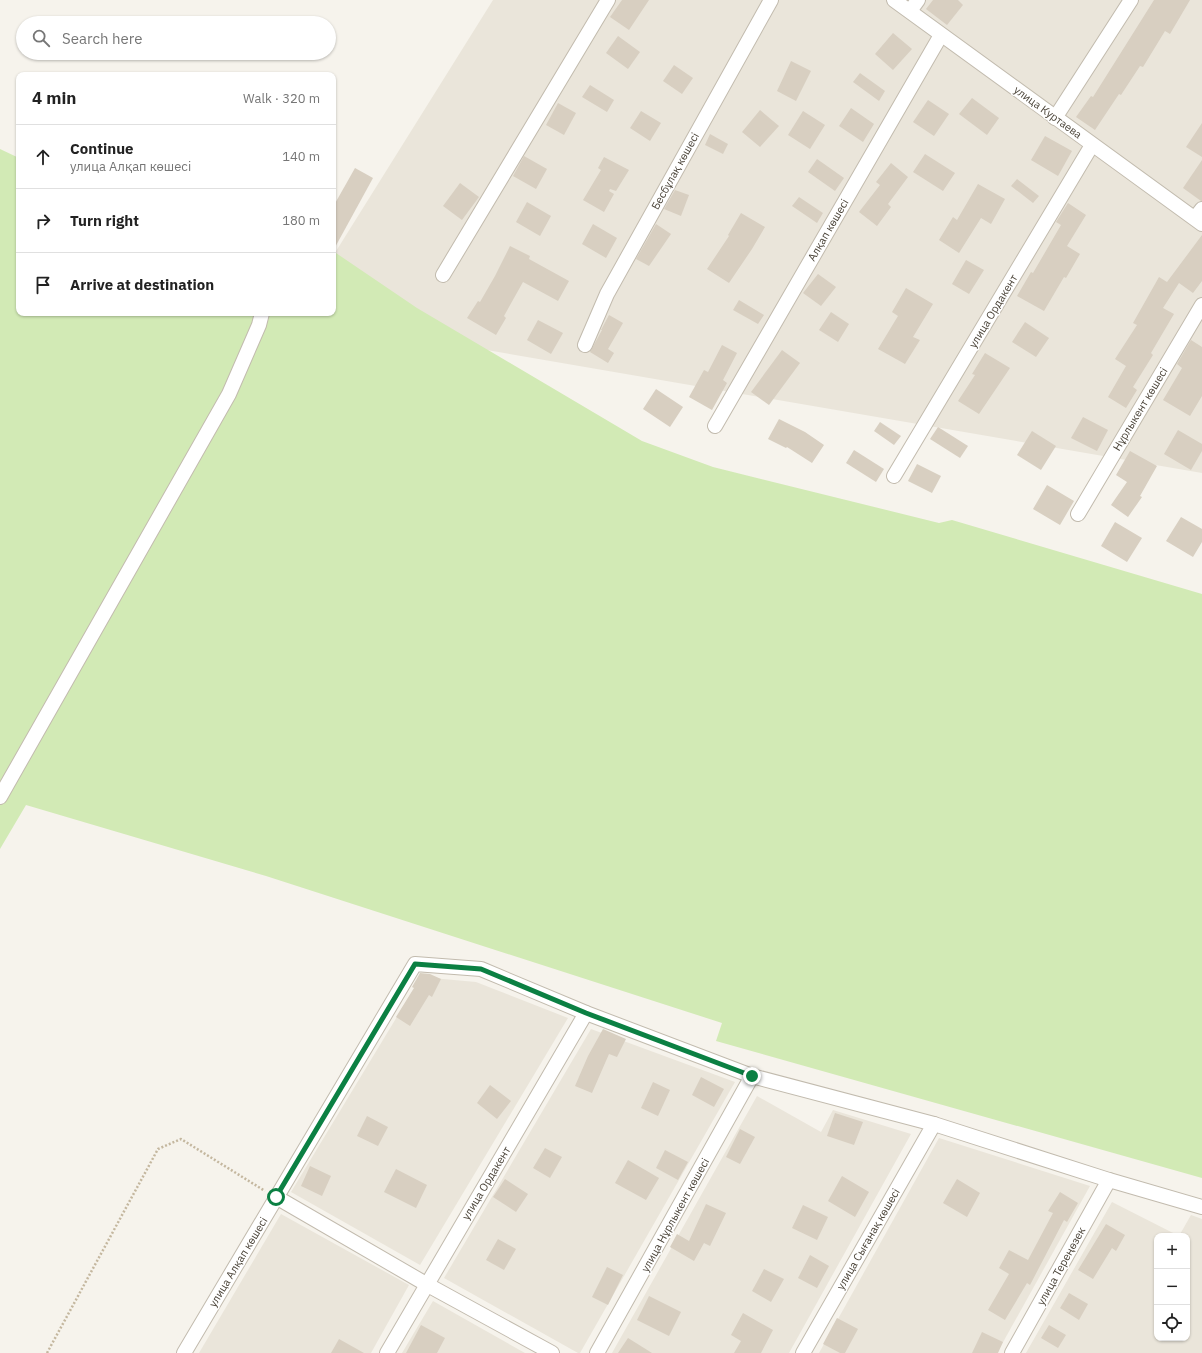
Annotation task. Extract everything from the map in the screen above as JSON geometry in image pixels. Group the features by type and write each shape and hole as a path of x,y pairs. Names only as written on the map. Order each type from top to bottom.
{"street":[{"path":"442,275 608,0"},
{"name":"Бесбұлақ көшесі","path":"585,345 607,294 771,0"},
{"name":"улица Куртаева","path":"894,0 914,6 941,34 1092,145 1200,217"},
{"path":"1055,118 1131,0"},
{"name":"Алқап көшесі","path":"715,426 941,34"},
{"name":"улица Ордакент","path":"894,476 1092,145"},
{"name":"Нұрлыкент көшесі","path":"1078,514 1202,305"},
{"path":"0,797 229,394 259,325 261,316"},
{"name":"улица Алқап көшесі","path":"184,1353 415,964 481,969 586,1013"},
{"path":"586,1013 752,1076 934,1124 1109,1180 1202,1207"},
{"name":"улица Ордакент","path":"387,1353 586,1013"},
{"name":"улица Нұрлыкент көшесі","path":"597,1353 752,1076"},
{"name":"улица Сығанақ көшесі","path":"803,1353 934,1124"},
{"name":"улица Тереңөзек","path":"1012,1353 1109,1180"},
{"path":"276,1197 426,1284 552,1353"}],"path":[{"path":"47,1353 158,1149 181,1139 276,1197"}],"shaded area":[{"path":"493,0 1202,0 1202,473 295,317 336,316 336,251"},
{"path":"421,977 476,982 568,1018 420,1265 291,1192"},
{"path":"591,1029 735,1082 580,1353 578,1353 444,1278"},
{"path":"757,1096 821,1132 833,1110 911,1134 789,1353 612,1353"},
{"path":"939,1138 1090,1186 997,1353 819,1353"},
{"path":"1112,1202 1173,1233 1154,1233 1154,1341 1190,1341 1190,1233 1181,1233 1191,1215 1202,1219 1202,1353 1026,1353"},
{"path":"281,1214 409,1285 371,1353 199,1353"},
{"path":"433,1301 525,1353 402,1353"}],"green space":[{"path":"0,149 16,157 16,316 336,316 336,253 417,308 642,441 713,467 939,523 952,520 1202,594 1202,1178 716,1041 722,1023 266,876 26,805 0,849"}],"building":[{"path":"622,0 649,0 629,30 610,17"},
{"path":"933,0 958,0 963,5 947,25 926,9"},
{"path":"1154,0 1190,0 1170,34 1165,31 1143,67 1140,66 1095,130 1076,117 1091,96 1093,97"},
{"path":"893,33 912,49 893,70 875,54"},
{"path":"618,36 640,52 628,69 606,53"},
{"path":"791,61 811,71 796,101 777,91"},
{"path":"674,65 693,78 682,94 663,81"},
{"path":"860,73 885,91 879,101 853,82"},
{"path":"590,85 614,100 607,112 582,97"},
{"path":"972,98 999,118 987,135 959,114"},
{"path":"928,100 949,114 934,136 913,122"},
{"path":"558,103 576,113 564,135 546,125"},
{"path":"851,108 874,124 863,142 839,126"},
{"path":"760,110 779,126 760,147 742,132"},
{"path":"641,111 661,123 650,141 630,128"},
{"path":"803,111 825,125 810,149 788,135"},
{"path":"1202,123 1202,157 1186,147"},
{"path":"710,134 728,144 723,154 705,145"},
{"path":"1045,136 1072,151 1058,176 1031,160"},
{"path":"925,154 955,173 943,191 913,172"},
{"path":"524,156 547,169 536,189 513,176"},
{"path":"604,157 629,170 616,191 610,189 609,191 614,194 604,212 583,200 601,170 598,168"},
{"path":"817,159 844,178 835,191 808,172"},
{"path":"1202,160 1202,201 1201,201 1183,188"},
{"path":"891,163 908,177 888,204 891,207 877,226 859,212 880,185 876,182"},
{"path":"355,168 373,178 336,246 336,202"},
{"path":"1017,179 1039,196 1033,203 1011,186"},
{"path":"460,183 479,197 462,220 443,206"},
{"path":"978,184 1005,199 991,224 981,218 959,253 939,240 953,217 957,220"},
{"path":"675,190 689,195 681,216 664,209"},
{"path":"799,197 823,213 817,223 792,206"},
{"path":"527,202 551,216 540,236 516,222"},
{"path":"1068,203 1086,215 1067,246 1080,254 1066,278 1064,277 1044,311 1017,296 1031,272 1033,273 1061,225 1056,222"},
{"path":"741,213 765,227 729,283 707,269 729,236 728,235"},
{"path":"593,224 617,238 606,258 582,244"},
{"path":"656,224 671,234 649,266 636,259"},
{"path":"1202,235 1202,281 1193,293 1179,283 1163,308 1174,314 1151,353 1153,355 1133,387 1137,390 1126,408 1108,397 1126,366 1115,359 1137,325 1133,323 1159,277 1167,282"},
{"path":"510,246 530,256 529,259 569,281 558,301 523,282 504,316 506,318 496,335 467,318 478,301 480,302"},
{"path":"966,260 984,270 969,294 952,284"},
{"path":"818,274 836,287 821,306 803,293"},
{"path":"906,288 933,304 913,337 920,340 905,364 878,349 898,316 892,312"},
{"path":"739,300 764,315 758,324 733,310"},
{"path":"831,312 849,324 838,342 819,330"},
{"path":"609,315 623,323 608,349 614,353 608,363 590,352"},
{"path":"538,320 563,333 551,354 527,340"},
{"path":"1025,322 1049,338 1036,357 1012,342"},
{"path":"1191,340 1202,347 1202,396 1190,416 1163,400 1182,368 1177,364"},
{"path":"722,345 737,353 723,380 727,383 712,410 689,397 704,370 708,372"},
{"path":"782,350 800,363 769,405 751,392"},
{"path":"985,353 1010,368 979,414 958,401 975,375 972,374"},
{"path":"656,389 683,407 670,427 643,409"},
{"path":"1083,417 1108,430 1097,451 1071,438"},
{"path":"779,419 805,432 824,445 812,463 787,447 786,448 768,439"},
{"path":"880,422 901,436 894,445 874,431"},
{"path":"938,427 968,446 960,458 930,439"},
{"path":"1178,430 1202,444 1202,451 1191,470 1164,454"},
{"path":"1032,431 1056,446 1041,470 1017,455"},
{"path":"854,450 884,469 876,482 846,463"},
{"path":"1130,451 1157,466 1140,496 1142,497 1128,517 1111,505 1127,482 1116,475"},
{"path":"917,464 941,476 932,493 908,481"},
{"path":"1047,485 1074,501 1060,525 1033,509"},
{"path":"1181,517 1202,529 1202,542 1193,557 1166,541"},
{"path":"1115,522 1142,538 1127,562 1101,546"},
{"path":"420,973 430,974 441,979 432,997 429,995 410,1026 396,1017 414,988 412,987"},
{"path":"603,1029 626,1039 617,1057 609,1054 592,1093 575,1086 588,1056"},
{"path":"701,1077 724,1089 714,1107 692,1095"},
{"path":"653,1082 670,1090 658,1116 641,1108"},
{"path":"490,1085 511,1101 497,1119 477,1103"},
{"path":"835,1113 863,1122 854,1145 827,1136"},
{"path":"367,1116 388,1127 378,1146 357,1136"},
{"path":"740,1129 755,1137 740,1164 726,1157"},
{"path":"545,1148 562,1157 550,1178 533,1168"},
{"path":"665,1150 688,1162 678,1180 656,1168"},
{"path":"628,1160 659,1178 646,1200 615,1183"},
{"path":"310,1166 331,1176 322,1196 301,1186"},
{"path":"396,1169 427,1185 416,1208 384,1192"},
{"path":"842,1176 869,1192 855,1217 828,1201"},
{"path":"505,1179 528,1194 516,1212 493,1197"},
{"path":"957,1179 980,1193 967,1217 943,1203"},
{"path":"1060,1192 1078,1203 1067,1222 1064,1220 1030,1285 1027,1283 1005,1320 988,1310 1009,1274 999,1268 1009,1250 1028,1260 1053,1213 1048,1211"},
{"path":"706,1204 726,1213 710,1246 704,1243 694,1261 670,1247 677,1234 689,1241"},
{"path":"803,1205 828,1217 817,1240 792,1228"},
{"path":"1106,1224 1125,1235 1116,1251 1112,1248 1093,1279 1078,1270"},
{"path":"498,1239 516,1249 504,1270 486,1260"},
{"path":"810,1255 829,1266 817,1288 798,1278"},
{"path":"607,1267 623,1275 608,1305 592,1297"},
{"path":"764,1269 784,1279 771,1302 752,1291"},
{"path":"1069,1293 1088,1304 1079,1320 1060,1308"},
{"path":"649,1296 681,1312 669,1336 637,1320"},
{"path":"743,1313 773,1330 761,1353 734,1353 741,1341 731,1335"},
{"path":"837,1318 858,1329 845,1353 840,1353 823,1344"},
{"path":"421,1325 445,1338 437,1353 406,1353"},
{"path":"1049,1325 1066,1335 1058,1348 1041,1338"},
{"path":"982,1332 1003,1342 998,1353 972,1353"},
{"path":"628,1338 652,1353 618,1353"},
{"path":"339,1339 364,1353 331,1353"}],"route":[{"path":"276,1197 415,964 481,969 586,1013 752,1076"}]}
